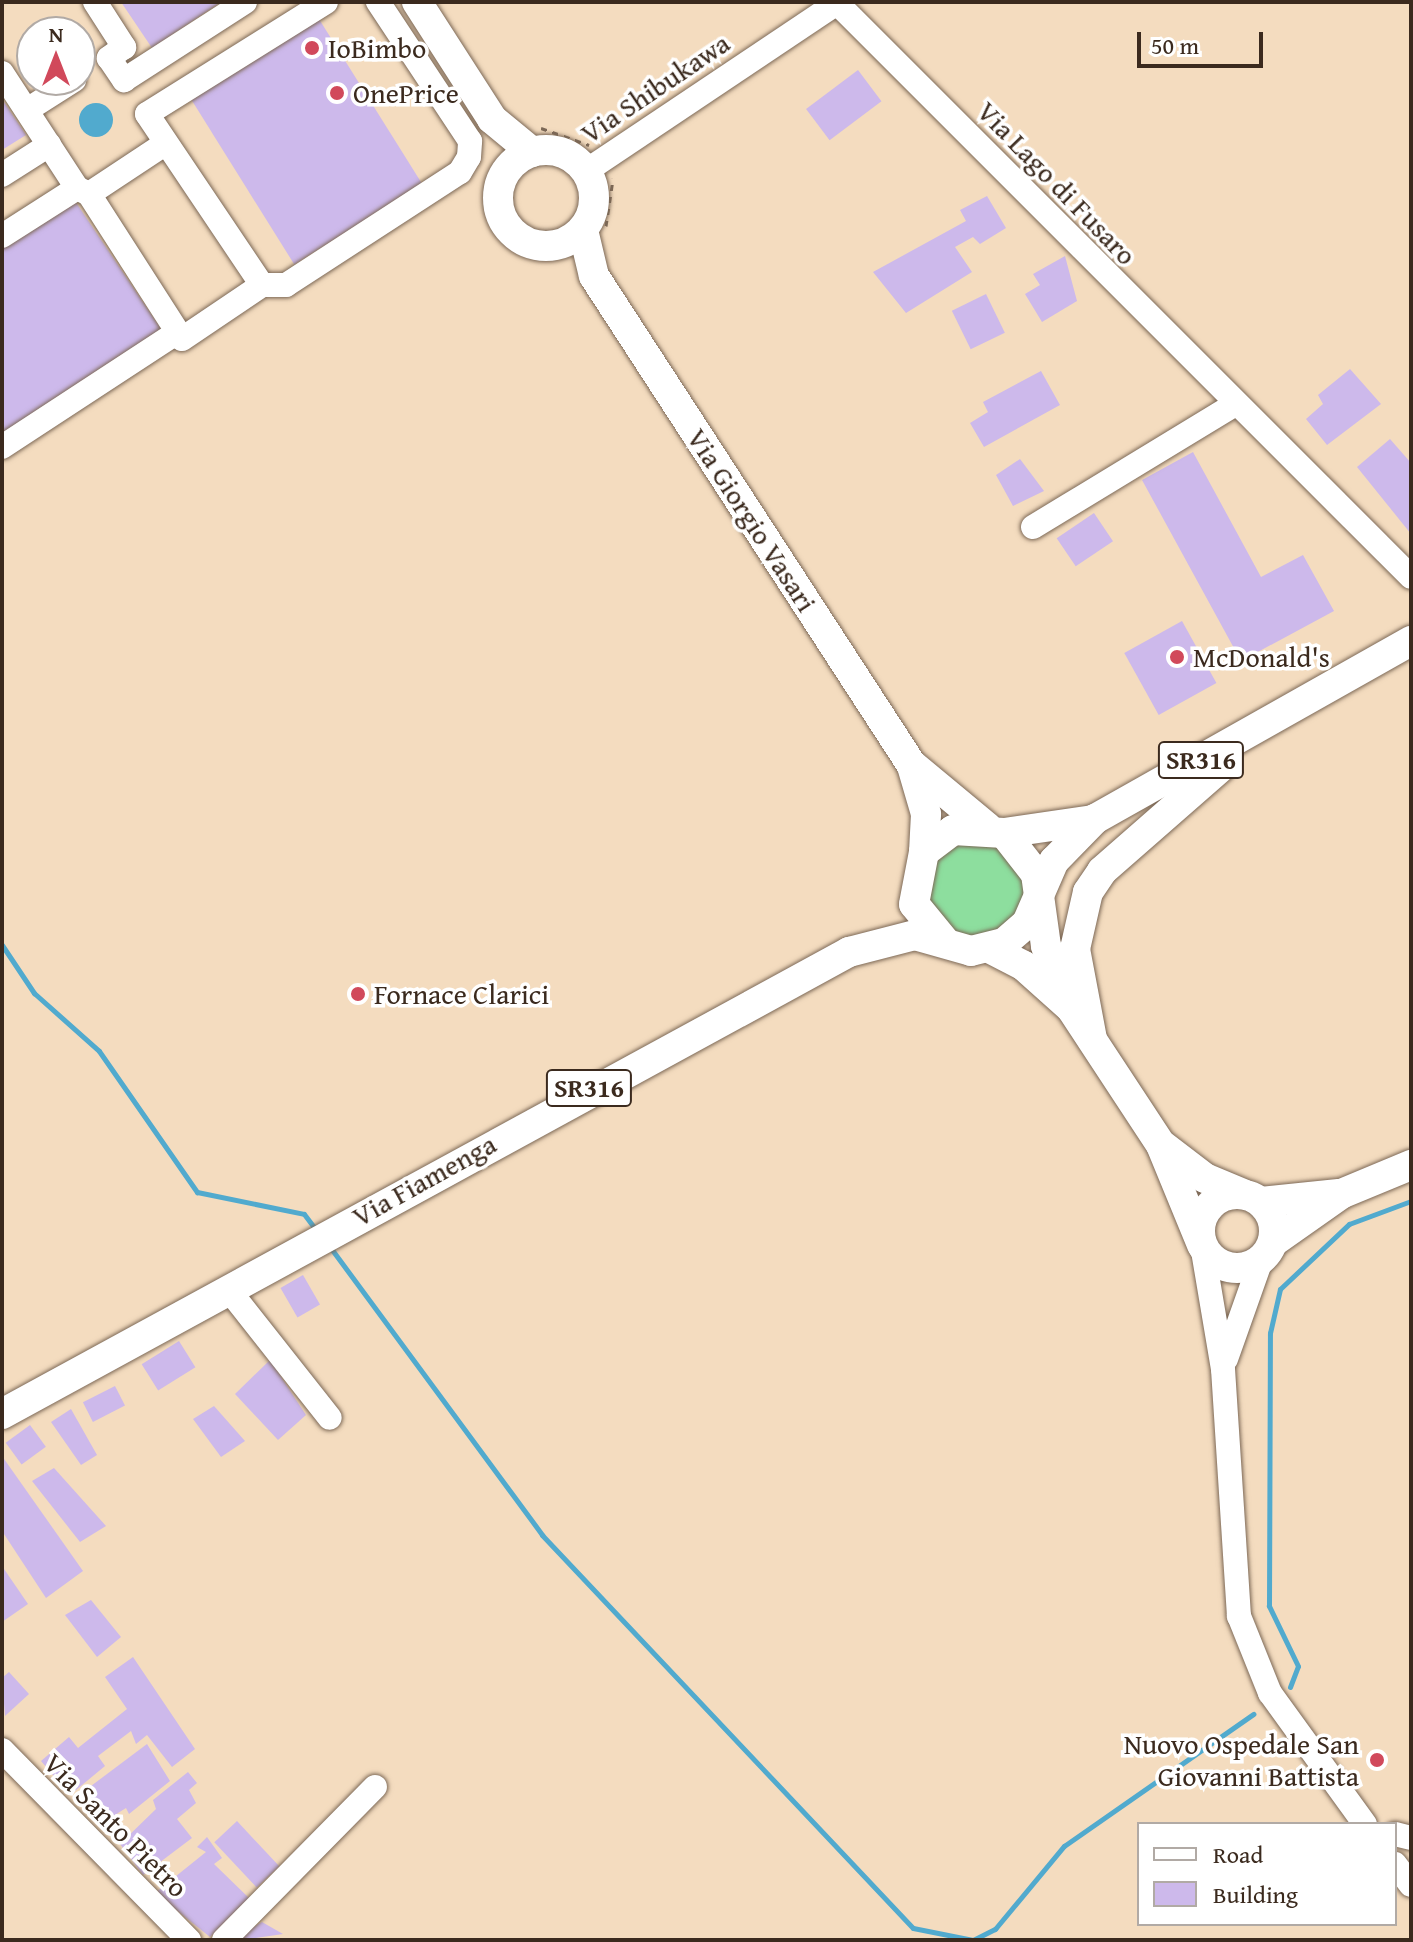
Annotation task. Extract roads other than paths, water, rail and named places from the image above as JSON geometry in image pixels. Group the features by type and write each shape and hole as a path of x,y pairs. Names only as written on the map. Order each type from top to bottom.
{"main road":[{"path":"417,2 492,119 507,170"},
{"path":"492,119 562,153 589,159 595,201 594,234 556,246 511,231 498,202 507,170 532,139"},
{"name":"Via Giorgio Vasari","path":"594,234 594,276"},
{"name":"Via Giorgio Vasari","path":"556,246 594,276 911,764 926,814 924,852"},
{"name":"SR316","path":"991,949 1027,923 1054,861 1095,819 1411,641"},
{"path":"1092,1039 1075,949 1088,892 1185,794 1308,700"},
{"name":"Via Giorgio Vasari","path":"911,764 996,830"},
{"name":"SR316","path":"924,852 953,830 996,830 1095,819"},
{"path":"996,830 1029,857 1046,946 1071,1008 1161,1145 1202,1245 1227,1268 1267,1251 1341,1194 1411,1165"},
{"name":"Via Fiamenga","path":"849,952 912,886 924,852"},
{"path":"912,886 922,921 952,946"},
{"name":"Via Fiamenga","path":"2,1414 321,1236 849,952 915,935 952,946 991,949"},
{"path":"991,949 1024,966 1071,1008"},
{"path":"1161,1145 1205,1178 1252,1198 1273,1220 1267,1251"},
{"path":"1202,1245 1204,1212 1221,1197 1341,1194"}],"street":[{"path":"95,2 124,47 96,66"},
{"path":"124,80 245,2"},
{"path":"147,114 326,2"},
{"path":"2,73 182,339 262,285 286,285 460,172 469,157 470,141 378,2"},
{"name":"Via Lago di Fusaro","path":"837,2 941,103 1001,173 1411,577"},
{"name":"Via Shibukawa","path":"589,159 837,2"},
{"path":"109,58 262,285"},
{"path":"27,110 49,96"},
{"path":"2,236 166,143"},
{"path":"2,175 49,145"},
{"path":"2,447 178,332"},
{"path":"1033,527 1234,405"},
{"path":"1202,1245 1223,1369 1239,1616 1270,1693 1366,1822"},
{"path":"1223,1369 1267,1251"},
{"path":"228,1289 330,1418"},
{"name":"Via Santo Pietro","path":"2,1750 189,1940"},
{"path":"224,1940 375,1787"}],"water":[{"path":"96,103 108,108 113,120 108,132 96,137 84,132 79,120 84,108"}],"waterway":[{"path":"2,945 34,993 99,1051 197,1192 304,1214 316,1230"},
{"path":"1290,1687 1298,1666 1269,1606 1270,1333 1280,1289 1349,1224 1411,1201"},
{"path":"330,1247 542,1535 913,1928 973,1940 995,1929 1064,1846 1253,1714"}],"place":[{"name":"IoBimbo","path":"312,48"},
{"name":"OnePrice","path":"337,93"},
{"name":"McDonald's","path":"1177,657"},
{"name":"Fornace Clarici","path":"358,994"},
{"name":"Nuovo Ospedale San Giovanni Battista","path":"1377,1760"}]}
